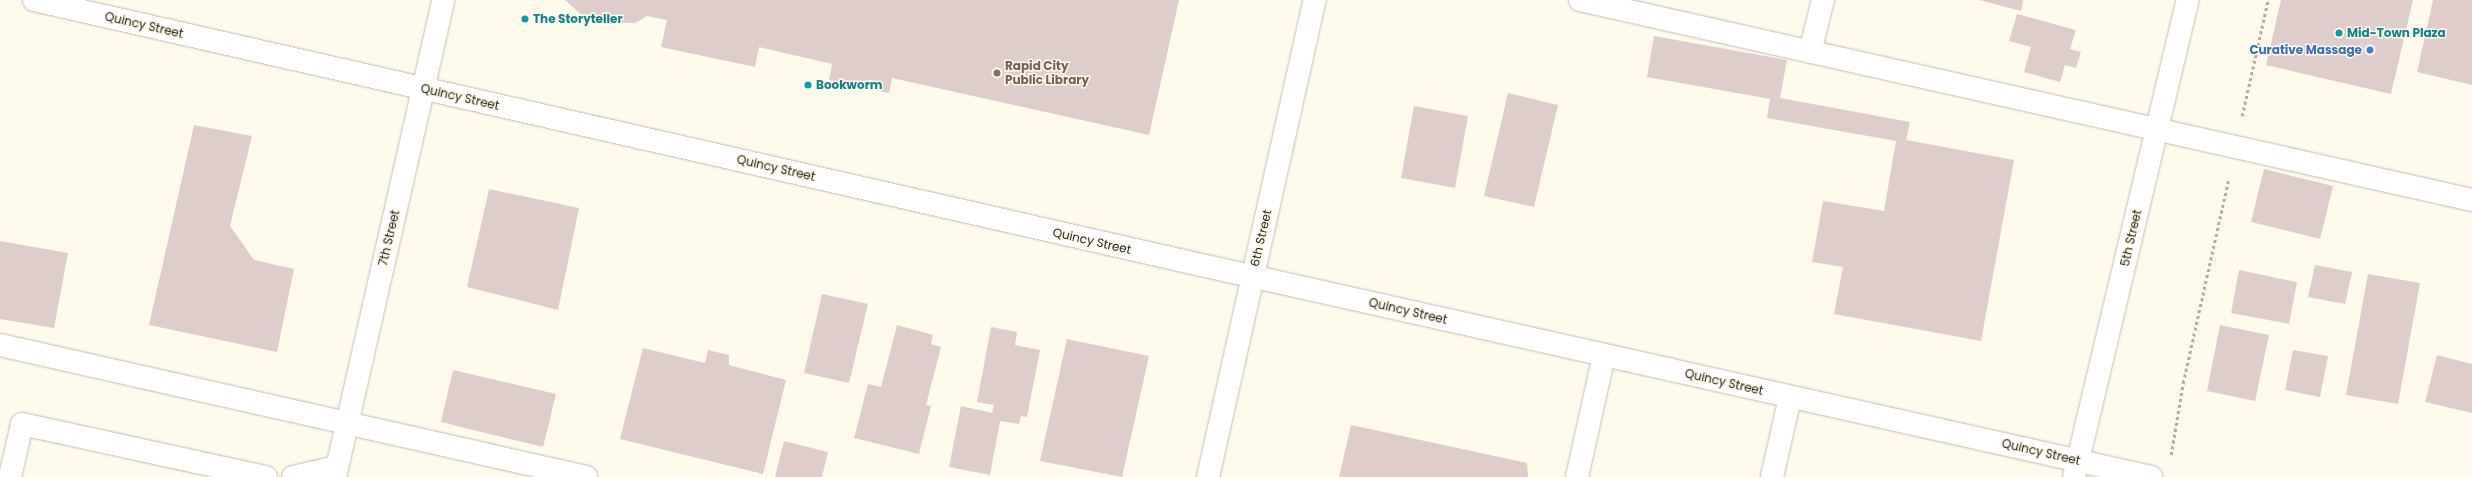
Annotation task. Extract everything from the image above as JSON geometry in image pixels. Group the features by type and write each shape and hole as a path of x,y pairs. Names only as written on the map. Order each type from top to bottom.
{"street":[{"name":"Quincy Street","path":"34,0 1252,277 1790,397 2076,469 2151,477"},
{"name":"7th Street","path":"336,472 443,0"},
{"name":"6th Street","path":"1208,477 1314,0"},
{"path":"1580,0 2472,200"},
{"path":"1810,52 1823,0"},
{"name":"5th Street","path":"2076,469 2188,0"},
{"path":"0,345 586,477"},
{"path":"1577,477 1604,355"},
{"path":"1772,477 1790,397"},
{"path":"10,477 22,424 266,477"},
{"path":"293,477 336,472"}],"path":[{"path":"2170,461 2183,383 2268,0"}],"building":[{"name":"Rapid City Public Library","path":"565,0 1179,0 1149,135 892,78 889,93 829,80 832,64 759,47 755,67 661,47 667,20 647,16 635,23 601,22 584,17"},
{"path":"1979,0 2023,0 2021,11"},
{"name":"Mid-Town Plaza","path":"2281,0 2413,0 2391,94 2266,65"},
{"path":"2433,0 2472,0 2472,85 2417,72"},
{"path":"2017,14 2076,30 2070,49 2081,52 2076,68 2065,65 2060,82 2024,72 2031,47 2009,41"},
{"path":"1654,36 1787,60 1780,98 1910,122 1906,140 2014,160 1981,341 1834,314 1843,267 1812,262 1823,201 1884,211 1896,141 1767,118 1770,99 1647,77"},
{"path":"1508,93 1558,105 1534,207 1484,196"},
{"path":"1414,106 1468,116 1455,188 1401,178"},
{"path":"194,125 252,136 230,226 254,260 294,269 277,352 149,325"},
{"path":"2264,169 2333,186 2320,239 2251,222"},
{"path":"489,189 579,208 558,310 467,287"},
{"path":"0,241 68,253 54,328 0,319"},
{"path":"2315,265 2352,272 2345,304 2308,297"},
{"path":"2239,270 2297,282 2289,324 2231,313"},
{"path":"2368,274 2420,283 2398,404 2346,395"},
{"path":"822,294 868,304 849,383 804,373"},
{"path":"897,325 933,335 931,344 941,347 926,405 931,406 919,454 854,438 868,384 881,387"},
{"path":"2220,325 2269,335 2255,401 2207,391"},
{"path":"991,327 1017,332 1015,345 1040,350 1027,417 1021,416 1019,424 1000,421 990,475 949,467 961,406 992,413 994,405 977,402"},
{"path":"1067,339 1149,356 1122,477 1040,461"},
{"path":"643,348 705,363 708,350 729,355 729,365 786,380 763,474 620,439"},
{"path":"2293,350 2328,356 2320,397 2285,390"},
{"path":"2437,355 2472,364 2472,413 2425,402"},
{"path":"453,370 556,394 543,447 441,422"},
{"path":"1351,425 1527,463 1528,477 1339,477"},
{"path":"784,441 828,452 822,477 775,477"}],"place":[{"name":"The Storyteller","path":"525,19"},
{"name":"Mid-Town Plaza","path":"2339,33"},
{"name":"Curative Massage","path":"2370,50"},
{"name":"Rapid City Public Library","path":"997,73"},
{"name":"Bookworm","path":"808,85"}]}
